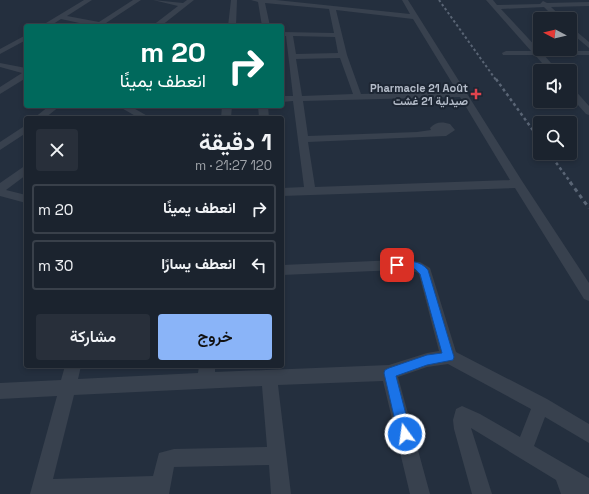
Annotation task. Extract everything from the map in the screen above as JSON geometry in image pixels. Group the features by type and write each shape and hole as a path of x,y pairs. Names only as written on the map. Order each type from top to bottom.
{"street":[{"path":"48,24 89,0"},
{"path":"100,24 138,0"},
{"path":"156,0 184,5"},
{"path":"159,24 191,0"},
{"path":"232,24 234,0"},
{"path":"257,0 332,7 417,18"},
{"path":"257,0 264,9 266,24"},
{"path":"405,0 518,184 589,295"},
{"path":"489,0 533,49"},
{"path":"495,7 543,2 589,4"},
{"path":"543,2 553,12"},
{"path":"332,7 343,55 358,97"},
{"path":"59,17 93,24"},
{"path":"310,192 292,57 286,34 339,35"},
{"path":"577,35 589,46"},
{"path":"0,52 24,39"},
{"path":"506,53 533,54"},
{"path":"577,53 589,53"},
{"path":"292,57 343,55"},
{"path":"540,56 547,64"},
{"path":"0,65 24,71"},
{"path":"0,91 24,75"},
{"path":"284,99 463,94"},
{"path":"577,98 589,112"},
{"path":"42,116 52,108"},
{"path":"126,108 140,116"},
{"path":"0,147 24,129"},
{"path":"304,139 417,135 439,132"},
{"path":"0,190 24,171"},
{"path":"284,192 518,184"},
{"path":"0,190 24,198"},
{"path":"284,270 397,265 420,267 425,272 449,357"},
{"path":"0,392 67,389 207,373 269,377 389,373 427,360 449,357 541,405 589,434"},
{"path":"72,368 40,492 160,490 166,460 174,458 278,456"},
{"path":"389,373 420,494"},
{"path":"269,377 281,494"},
{"path":"524,449 541,405"},
{"path":"482,494 463,432 460,418 462,415 474,420 524,449 589,489"},
{"path":"563,474 571,494"}],"railway":[{"path":"439,0 496,80"},
{"path":"496,79 533,130"},
{"path":"554,160 571,183"},
{"path":"570,182 589,208"}],"place":[{"name":"Pharmacie 21 Août صيدلية 21 غشت","path":"476,94"}],"route":[{"path":"397,265 415,265 420,267 425,272 449,357 427,360 405,369 389,373 405,434"}]}
